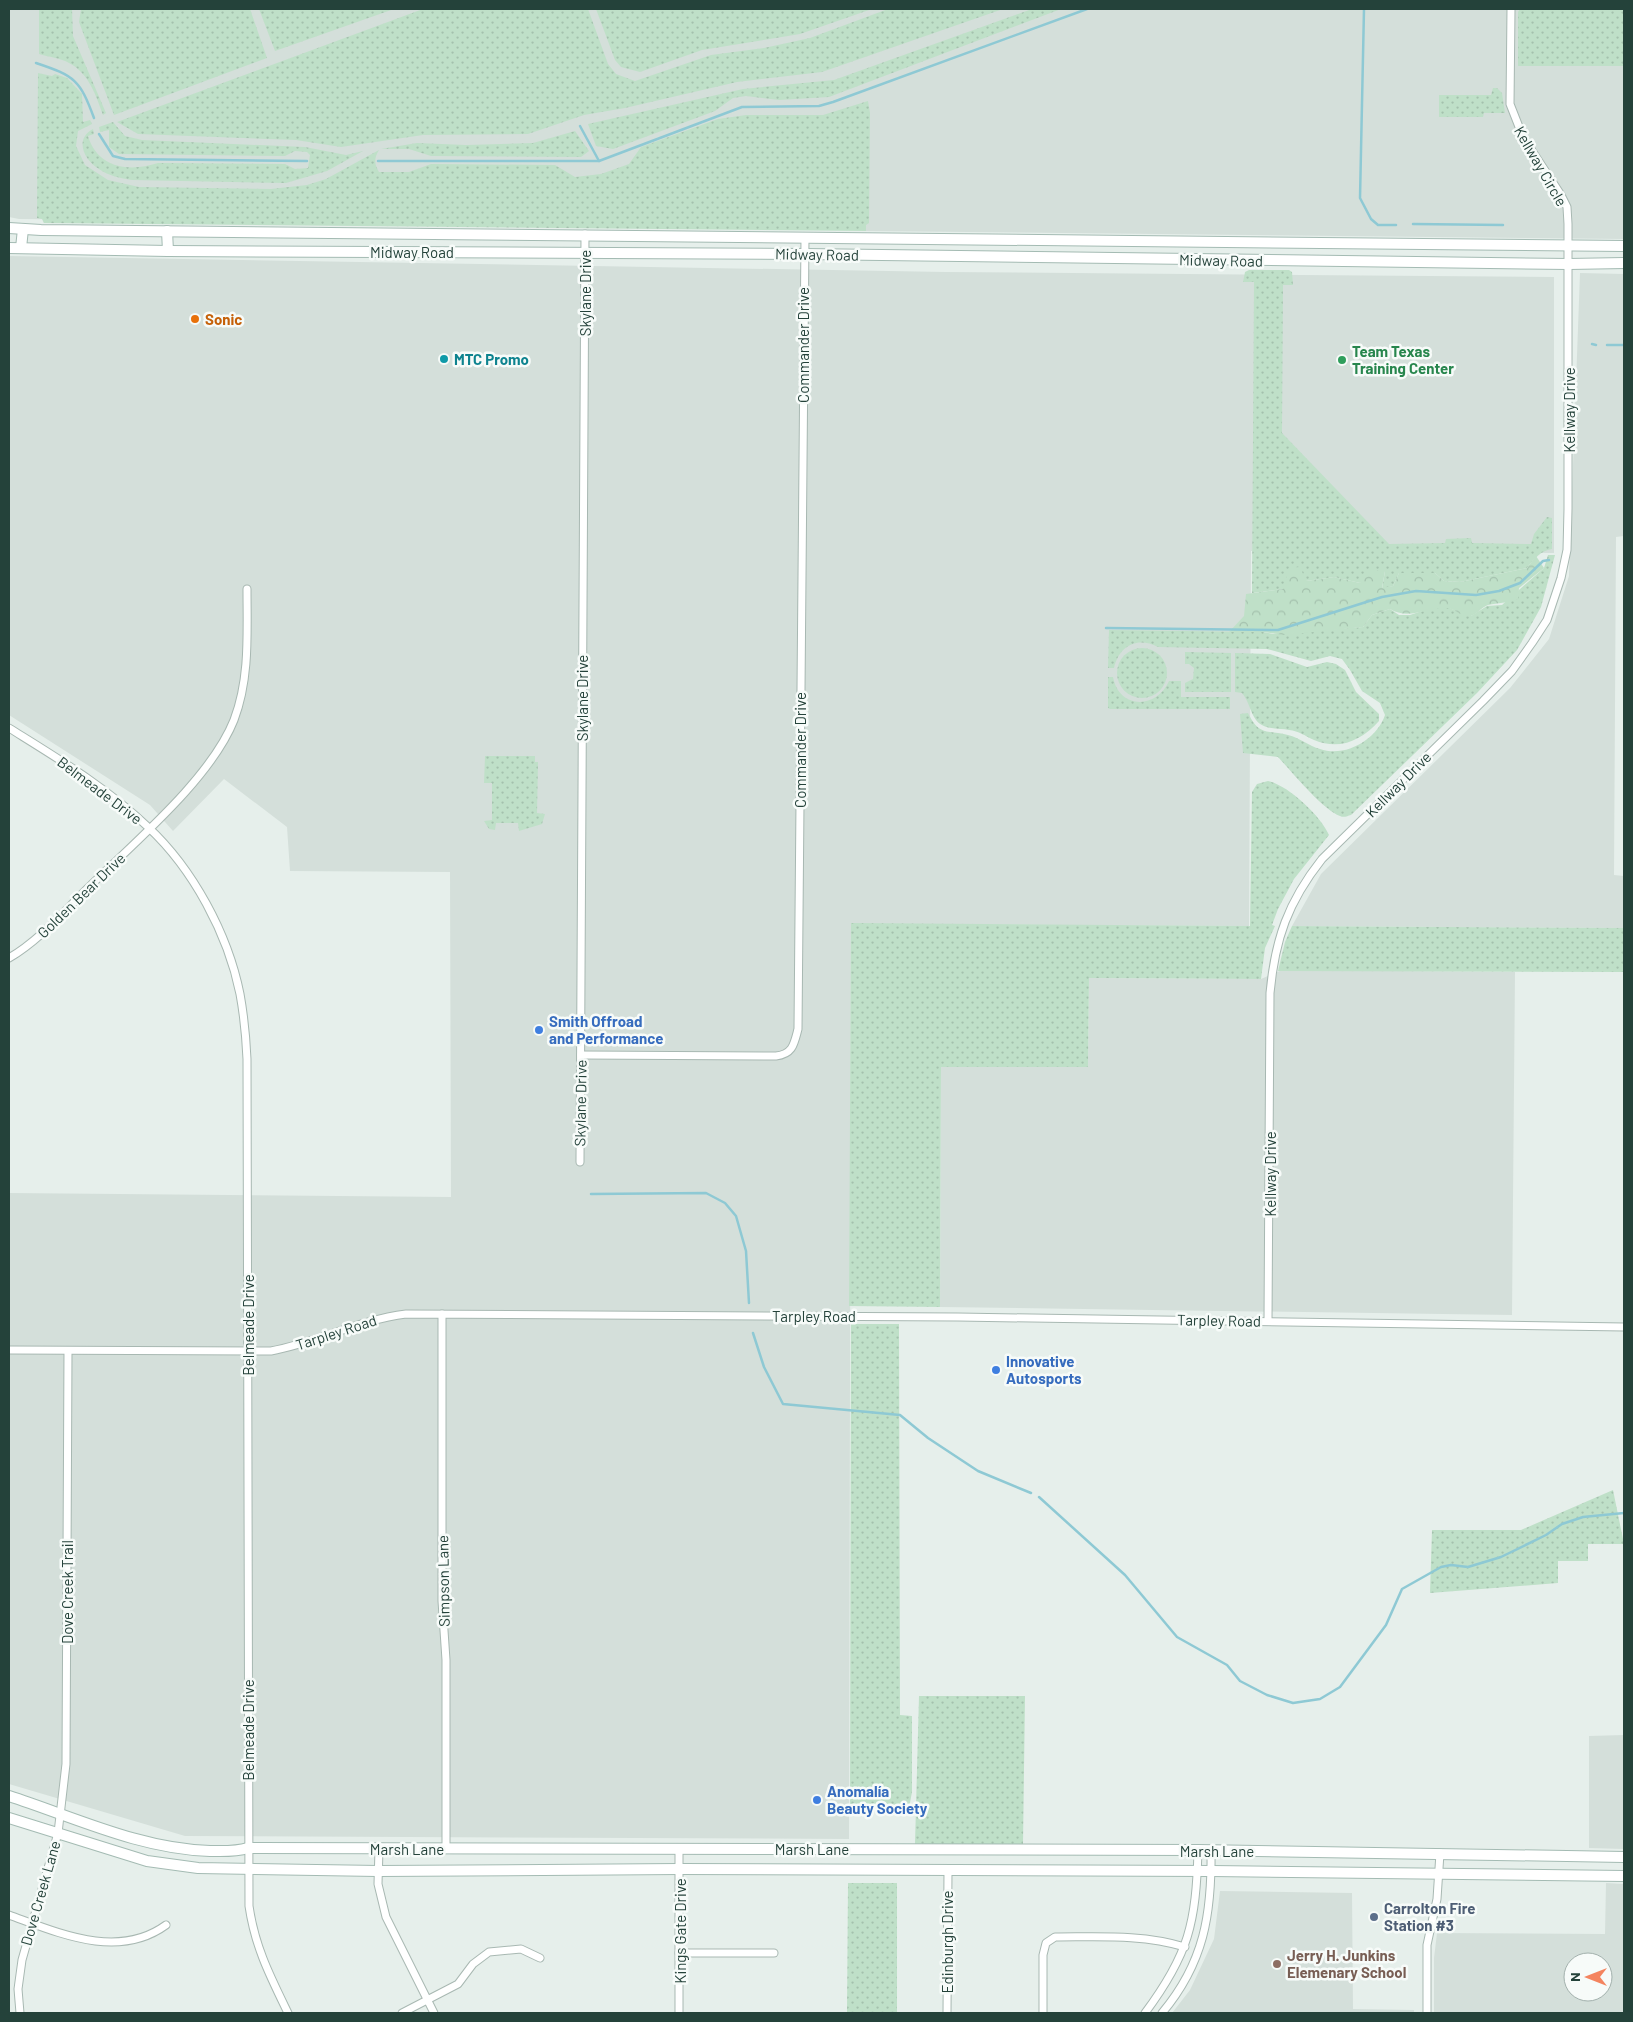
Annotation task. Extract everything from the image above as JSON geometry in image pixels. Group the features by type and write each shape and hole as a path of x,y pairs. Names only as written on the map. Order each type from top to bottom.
{"main road":[{"name":"Midway Road","path":"9,228 1624,246"},
{"path":"20,248 23,229"},
{"path":"167,231 168,251"},
{"path":"259,232 259,251"},
{"path":"392,233 392,252"},
{"path":"1104,240 1104,258"},
{"path":"1303,242 1303,261"},
{"name":"Midway Road","path":"9,248 168,251 585,252 1568,264 1624,263"},
{"name":"Marsh Lane","path":"9,1796 98,1827 167,1847 238,1851 248,1848 1211,1850 1624,1856"},
{"name":"Marsh Lane","path":"9,1818 166,1865 248,1868 378,1871 680,1869 1212,1871 1624,1876"}],"street":[{"name":"Kellway Circle","path":"1511,9 1510,104 1524,137 1567,207 1568,264"},
{"name":"Skylane Drive","path":"580,1162 585,234"},
{"name":"Commander Drive","path":"581,1055 786,1055 793,1047 798,1029 804,236"},
{"name":"Kellway Drive","path":"1268,1320 1270,993 1275,949 1281,929 1299,891 1322,859 1512,671 1547,620 1561,578 1567,550 1568,264"},
{"name":"Golden Bear Drive","path":"9,958 44,930 150,828 216,755 233,722 242,698 245,674 247,589"},
{"name":"Belmeade Drive","path":"9,728 72,768 129,809 150,828 181,865 211,914 226,947 240,995 247,1059 249,1906 253,1935 262,1961 288,2013"},
{"name":"Tarpley Road","path":"9,1350 248,1352 296,1346 357,1324 387,1317 442,1314 1268,1320 1624,1327"},
{"name":"Simpson Lane","path":"442,1314 442,1592 446,1660 446,1849"},
{"name":"Dove Creek Trail","path":"58,1833 62,1813 67,1734 68,1351"},
{"name":"Dove Creek Lane","path":"20,2013 18,1989 22,1960 58,1833"},
{"path":"379,1849 378,1871 381,1900 386,1917 434,2013"},
{"name":"Kings Gate Drive","path":"679,1849 680,2013"},
{"path":"1145,2013 1173,1971 1185,1947 1193,1919 1198,1871 1198,1850"},
{"path":"1162,2013 1173,1999 1196,1958 1208,1920 1212,1871 1211,1850"},
{"path":"1427,2013 1427,1946 1437,1899 1440,1853"},
{"name":"Edinburgh Drive","path":"947,2013 948,1871"},
{"path":"9,1915 92,1941 112,1943 132,1942 152,1935 166,1925"},
{"path":"1043,2013 1043,1955 1046,1943 1055,1937 1144,1938 1162,1940 1185,1947"},
{"path":"402,2013 458,1984 476,1960 489,1952 502,1949 521,1949 540,1958"},
{"path":"679,1953 774,1953"}],"shaded area":[{"path":"9,9 1624,9 1624,239 866,231 866,102 766,226 19,219 9,217"},
{"path":"9,256 945,272 1554,277 1554,553 1251,551 1249,926 851,924 849,1839 185,1836 9,1784 9,1193 451,1197 450,872 290,871 287,827 224,779 173,831 150,805 9,715"},
{"path":"1580,273 1624,274 1624,536 1616,537 1614,875 1624,876 1624,928 1292,926 1321,874 1510,688 1549,639 1569,576"},
{"path":"1282,970 1515,972 1512,1315 940,1307 941,1067 1088,1067 1089,978 1261,979"},
{"path":"1624,1735 1624,1849 1589,1848 1589,1736"},
{"path":"1606,1883 1624,1884 1624,2013 1434,2013 1434,1958 1437,1933 1605,1934"},
{"name":"Jerry H. Junkins Elemenary School","path":"1220,1891 1352,1893 1353,2009 1414,2010 1414,2013 1172,2013 1190,1990 1214,1939"}],"green space":[{"path":"39,9 72,9 73,36 106,113 103,115 91,86 76,67 66,61 39,54"},
{"path":"81,9 250,9 267,58 114,115 79,22"},
{"path":"259,9 394,9 275,51"},
{"path":"423,9 588,9 608,64 616,74 635,81 711,55 764,48 810,38 888,9 1003,9 822,72 737,82 625,108 584,115 528,134 423,135 341,147 296,140 138,134 117,122"},
{"path":"596,9 872,9 800,34 702,50 640,72 621,67 615,60"},
{"path":"1032,9 1061,9 829,97 779,100 746,96 733,98 715,111 613,149 596,146 588,124 743,89 834,80"},
{"path":"1520,9 1624,9 1624,66 1518,66 1518,12"},
{"path":"38,73 52,76 55,74 67,78 82,94 83,122 90,120 92,124 78,131 76,146 85,165 108,180 139,187 271,189 307,185 326,179 379,150 375,161 379,172 409,172 431,164 555,165 575,177 601,174 629,164 641,147 718,119 746,115 823,115 868,101 870,113 869,223 866,225 866,231 44,223 42,219 37,218"},
{"path":"1493,88 1497,88 1502,93 1505,113 1484,113 1483,117 1439,117 1439,95 1491,95"},
{"path":"113,122 125,136 142,140 305,147 346,155 363,151 327,171 286,183 132,180 107,173 89,160 83,149 84,138 87,133 93,129 94,134 88,136 99,155 116,165 126,167 147,166 158,163 285,164 295,169 308,168 310,155 307,152 295,151 285,156 119,154 109,147 109,130 100,132 99,127"},
{"path":"575,131 589,151 581,157 431,156 409,149 381,149 417,143 466,145 533,143"},
{"path":"1249,270 1289,270 1292,272 1293,285 1283,285 1282,433 1389,544 1445,543 1446,539 1471,538 1472,543 1531,544 1534,534 1547,517 1552,518 1552,549 1541,554 1527,568 1460,582 1444,581 1435,573 1399,573 1393,586 1382,589 1385,571 1360,583 1334,577 1306,581 1283,589 1252,593 1254,282 1243,282 1245,272"},
{"path":"1548,555 1555,555 1541,607 1517,650 1477,693 1351,815 1346,817 1340,816 1325,806 1278,757 1243,753 1240,714 1248,713 1256,725 1264,731 1292,736 1320,749 1340,751 1350,749 1368,739 1381,724 1385,715 1380,703 1362,691 1342,659 1330,656 1311,661 1267,649 1158,647 1150,644 1136,643 1130,645 1120,654 1114,668 1108,668 1109,630 1263,632 1273,634 1363,627 1372,615 1390,609 1399,615 1410,615 1431,608 1450,608 1471,616 1487,606 1502,605 1544,568"},
{"path":"1536,556 1544,568 1519,588 1518,599 1488,605 1471,616 1465,616 1446,608 1410,614 1390,609 1372,615 1363,627 1285,635 1263,632 1229,632 1244,616 1246,594 1283,589 1289,568 1300,567 1306,581 1334,577 1360,583 1368,569 1385,571 1382,588 1393,586 1399,573 1435,573 1444,581 1460,582 1527,568"},
{"path":"1142,648 1160,655 1167,673 1160,691 1142,698 1124,691 1117,673 1124,655"},
{"path":"1185,652 1231,653 1231,692 1185,692 1185,683 1193,679 1194,668 1189,664 1185,664"},
{"path":"1235,653 1270,654 1307,667 1327,662 1336,664 1345,670 1356,692 1379,714 1379,721 1365,734 1342,744 1324,743 1296,731 1263,726 1254,717 1242,693 1235,692"},
{"path":"1108,677 1113,677 1122,695 1130,700 1138,702 1147,701 1156,697 1169,681 1181,681 1181,697 1230,697 1230,709 1110,709 1108,708"},
{"path":"485,756 535,756 535,762 538,762 537,813 545,814 542,824 519,831 518,823 496,823 495,830 489,829 484,821 492,820 492,783 484,783"},
{"path":"1268,781 1285,788 1303,802 1319,819 1329,835 1294,879 1278,909 1272,925 1275,926 1265,948 1261,979 1089,978 1088,1067 941,1067 940,1307 849,1306 851,923 1250,926 1252,792 1257,784"},
{"path":"1292,926 1624,928 1624,972 1278,971 1285,942"},
{"path":"851,1324 899,1324 900,1715 912,1716 912,1792 909,1808 850,1807"},
{"path":"1613,1490 1624,1544 1588,1544 1588,1561 1558,1561 1558,1583 1430,1593 1432,1530 1521,1530"},
{"path":"919,1696 1025,1696 1023,1844 915,1844"},
{"path":"848,1883 897,1883 897,2013 847,2013"}],"waterway":[{"path":"378,161 599,161 742,107 819,106 833,102 1087,9"},
{"path":"1364,9 1360,198 1371,219 1378,225 1396,225"},
{"path":"36,63 60,72 74,81 85,95 94,118"},
{"path":"580,126 599,161"},
{"path":"99,134 113,156 125,159 307,161"},
{"path":"1413,224 1503,225"},
{"path":"1592,344 1596,345"},
{"path":"1607,345 1624,345"},
{"path":"1106,628 1278,630 1382,597 1416,591 1476,595 1499,591 1520,583 1543,561 1549,560"},
{"path":"591,1194 706,1193 725,1203 736,1216 746,1251 749,1303"},
{"path":"753,1333 764,1367 783,1404 900,1415 928,1438 978,1471 1031,1493"},
{"path":"1039,1497 1125,1575 1177,1637 1227,1665 1240,1681 1267,1695 1293,1703 1320,1699 1340,1687 1386,1625 1402,1589 1441,1567 1451,1565 1468,1567 1501,1557 1546,1535 1562,1524 1583,1517 1624,1513"}],"place":[{"name":"Sonic","path":"195,319"},
{"name":"MTC Promo","path":"444,359"},
{"name":"Team Texas Training Center","path":"1342,360"},
{"name":"Smith Offroad and Performance","path":"539,1030"},
{"name":"Innovative Autosports","path":"996,1370"},
{"name":"Anomalía Beauty Society","path":"817,1800"},
{"name":"Carrolton Fire Station #3","path":"1374,1917"},
{"name":"Jerry H. Junkins Elemenary School","path":"1277,1964"}]}
